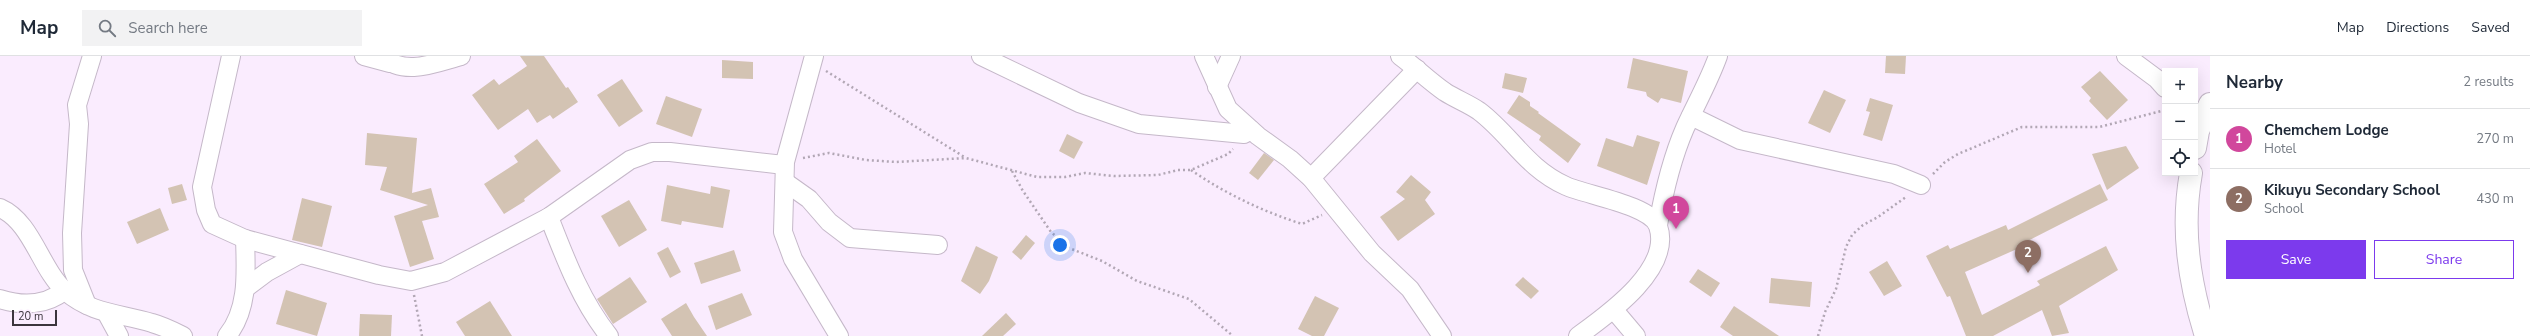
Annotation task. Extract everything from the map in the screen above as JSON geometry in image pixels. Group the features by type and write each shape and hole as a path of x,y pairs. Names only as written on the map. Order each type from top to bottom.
{"street":[{"path":"87,306 73,270 72,233 79,124 77,106 92,56"},
{"path":"231,56 202,187 206,210 212,224 246,239 300,254 411,281 445,272 549,217 617,168 652,152 670,152 785,169 829,222 850,238 938,245"},
{"path":"364,56 386,60 403,67 424,66 461,56"},
{"path":"981,56 1079,103 1139,124 1247,132"},
{"path":"1204,56 1213,71 1217,87 1228,109 1247,132 1290,159 1311,178 1372,253 1410,289 1442,336"},
{"path":"1217,87 1231,56"},
{"path":"1400,56 1444,91 1479,111 1532,165 1566,186 1648,214 1658,225"},
{"path":"2126,56 2157,79 2162,85"},
{"path":"1578,336 1614,310 1649,270 1658,255 1661,242 1658,225 1666,181 1715,57"},
{"path":"813,58 785,169 783,232 792,259 838,336"},
{"path":"1311,178 1417,69"},
{"path":"2198,131 2210,104"},
{"path":"1691,116 1740,140 1894,174 1921,185"},
{"path":"2190,176 2186,201 2185,237 2191,277 2206,336"},
{"path":"0,208 6,211 24,230 42,262 65,290 87,306 158,331 183,336"},
{"path":"549,217 568,264 593,317 609,336"},
{"path":"227,336 234,327 247,287 246,239"},
{"path":"247,287 266,272 300,254"},
{"path":"0,299 22,305 32,304 49,300 65,290"},
{"path":"1614,310 1636,336"},
{"path":"107,314 119,336"}],"path":[{"path":"813,58 837,80 966,158 1044,177 1065,177 1085,173 1114,176 1158,175 1178,170 1191,170 1228,154 1247,132"},
{"path":"1818,336 1825,312 1836,289 1846,247 1852,235 1863,224 1878,217 1921,185 1945,162 1958,154 2022,127 2100,127 2162,111"},
{"path":"785,169 829,153 866,160 896,162 966,158"},
{"path":"1012,170 1023,191 1051,232 1069,248 1102,262 1136,282 1188,299 1233,336"},
{"path":"1191,170 1244,202 1265,212 1302,224 1335,208"},
{"path":"411,281 422,336"}],"building":[{"path":"520,56 544,56 566,88 568,87 578,102 553,119 550,115 537,123 528,109 498,130 472,95 494,79 499,85 527,66"},
{"path":"1886,56 1906,56 1905,74 1885,73"},
{"path":"1633,58 1688,71 1681,103 1661,98 1658,103 1647,96 1646,92 1627,88"},
{"path":"722,60 753,62 753,79 722,78"},
{"path":"2100,71 2128,100 2107,120 2089,101 2091,98 2081,87"},
{"path":"1505,73 1527,78 1523,93 1502,88"},
{"path":"622,79 643,111 619,127 597,95"},
{"path":"1824,90 1846,100 1830,133 1808,123"},
{"path":"1519,95 1530,102 1530,106 1539,112 1538,113 1581,144 1568,163 1539,140 1541,136 1507,113"},
{"path":"666,96 702,109 692,137 656,124"},
{"path":"1870,98 1893,105 1882,141 1863,135 1870,112 1866,111"},
{"path":"367,133 417,138 412,193 431,188 439,217 422,221 434,259 410,267 394,216 428,205 380,190 387,167 365,165"},
{"path":"1067,134 1083,142 1074,159 1059,151"},
{"path":"1637,135 1660,142 1647,185 1597,166 1606,138 1633,147"},
{"path":"537,139 561,171 524,199 525,201 504,214 484,184 518,162 514,156"},
{"path":"2126,146 2139,168 2107,190 2092,154"},
{"path":"1264,153 1274,160 1258,180 1249,173"},
{"path":"1411,175 1431,192 1425,200 1435,214 1398,241 1380,217 1405,199 1396,192"},
{"path":"182,184 187,200 172,204 168,188"},
{"path":"2100,184 2108,200 2016,247 2017,249 1965,272 1982,315 2040,285 2037,281 2106,246 2118,270 2059,306 2069,333 2052,336 2042,310 1993,336 1966,336 1950,296 1947,297 1926,256 1948,245 1950,249 2006,225 2008,230"},
{"path":"667,185 710,194 711,186 730,190 723,228 682,221 681,225 661,221"},
{"path":"302,198 332,206 322,247 292,240"},
{"path":"629,200 647,230 619,247 601,216"},
{"path":"160,208 169,230 137,244 127,222"},
{"path":"1026,235 1035,243 1021,260 1012,252"},
{"path":"976,246 998,257 989,281 980,294 961,281"},
{"path":"668,247 681,272 670,278 657,253"},
{"path":"734,250 741,271 701,284 694,263"},
{"path":"1887,261 1902,286 1884,296 1869,272"},
{"path":"1698,269 1720,283 1711,297 1689,282"},
{"path":"630,277 647,302 613,324 597,299"},
{"path":"1523,277 1539,291 1531,299 1515,285"},
{"path":"1771,278 1812,282 1810,307 1769,303"},
{"path":"286,290 327,303 317,336 276,324"},
{"path":"742,293 752,315 716,330 708,306"},
{"path":"1315,296 1339,308 1324,336 1312,336 1298,329"},
{"path":"490,301 512,336 465,336 456,322"},
{"path":"686,303 707,336 672,336 661,319"},
{"path":"1734,306 1779,336 1733,336 1720,327"},
{"path":"1006,313 1016,324 1003,336 982,336"},
{"path":"360,314 392,315 391,336 359,336"}],"place":[{"name":"Chemchem Lodge","path":"1676,229"},
{"name":"Kikuyu Secondary School","path":"2028,273"}]}
